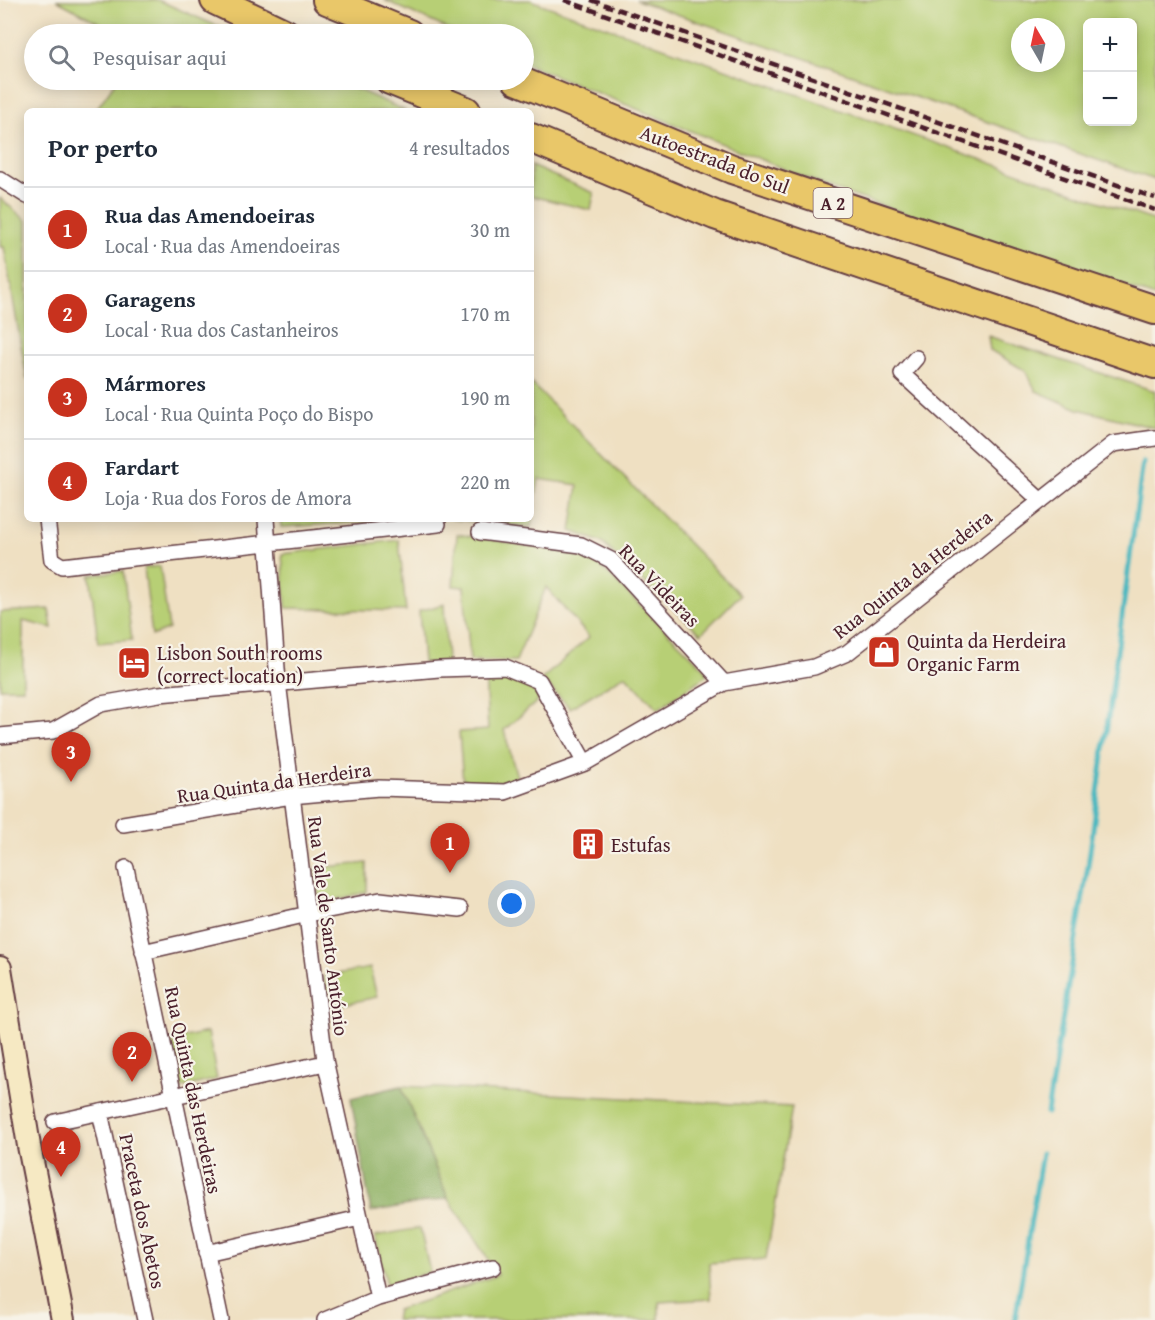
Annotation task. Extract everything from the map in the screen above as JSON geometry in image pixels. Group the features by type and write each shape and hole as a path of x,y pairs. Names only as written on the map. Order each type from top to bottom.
{"highway":[{"path":"215,0 265,24"},
{"path":"327,0 385,24"},
{"name":"Autoestrada do Sul","path":"534,87 732,169 1155,310"},
{"path":"415,90 459,108"},
{"name":"A 2","path":"534,139 715,214 1155,364"}],"main road":[{"path":"0,968 28,1146 63,1320"}],"street":[{"path":"0,179 24,194"},
{"path":"916,358 902,374 1041,501"},
{"name":"Rua Quinta da Herdeira","path":"123,824 291,796 379,788 505,792 585,763 724,683 814,667 848,653 1113,444 1155,438"},
{"path":"47,522 52,560 62,566 438,524"},
{"name":"Rua Vale de Santo António","path":"266,522 291,796 326,1063 378,1298"},
{"name":"Rua Videiras","path":"480,532 581,545 611,560 724,683"},
{"path":"0,736 53,731 101,704 159,694 439,669 505,667 539,681 585,763"},
{"name":"Rua Quinta das Herdeiras","path":"126,868 221,1320"},
{"path":"143,952 380,900 460,909"},
{"path":"55,1122 326,1063"},
{"name":"Praceta dos Abetos","path":"100,1112 145,1320"},
{"path":"206,1253 360,1218"},
{"path":"325,1320 378,1298 493,1267"}],"green space":[{"path":"56,0 158,0 212,24 101,24"},
{"path":"384,0 530,0 1155,221 1155,297 833,189 534,67 534,24 437,24"},
{"path":"636,0 1155,0 1155,180"},
{"path":"110,90 359,90 399,108 97,108"},
{"path":"534,167 594,193 591,210 534,197"},
{"path":"0,198 24,218 24,363 4,247 0,247"},
{"path":"988,336 1155,391 1155,428 1078,409 1036,391 1026,371 990,350"},
{"path":"534,386 740,595 701,634 601,542 571,531 578,485 539,479 534,509"},
{"path":"280,522 368,522 281,527"},
{"path":"481,522 532,522 531,527"},
{"path":"457,534 573,553 596,562 705,669 707,675 658,709 625,675 570,708 542,679 589,637 546,587 516,661 470,661 464,587 453,586"},
{"path":"399,540 406,611 286,608 282,554"},
{"path":"160,566 169,629 152,636 144,568"},
{"path":"123,571 132,640 98,643 90,575"},
{"path":"444,604 447,662 423,663 419,611"},
{"path":"49,609 52,628 23,621 23,688 0,688 0,612"},
{"path":"499,674 522,682 540,699 504,730 517,777 498,783 463,783 459,732 488,730 485,675"},
{"path":"367,863 367,892 327,902 319,898 315,868"},
{"path":"370,968 377,997 330,1007 324,976"},
{"path":"208,1032 217,1079 181,1088 172,1040"},
{"path":"401,1086 792,1107 766,1259 709,1263 711,1299 659,1302 659,1320 395,1320 397,1310 498,1275 448,1198"},
{"path":"401,1086 448,1198 371,1212 351,1098"},
{"path":"420,1228 430,1272 387,1285 375,1236"}],"waterway":[{"path":"1047,1113 1088,866 1143,462"},
{"path":"1015,1320 1042,1153"}],"railway":[{"path":"564,0 1155,210"},
{"path":"591,0 1155,198"}],"place":[{"name":"Quinta da Herdeira Organic Farm","path":"884,652"},
{"name":"Lisbon South rooms (correct location)","path":"134,663"},
{"name":"Mármores","path":"71,782"},
{"name":"Estufas","path":"588,844"},
{"name":"Rua das Amendoeiras","path":"450,873"},
{"name":"Garagens","path":"132,1082"},
{"name":"Fardart","path":"61,1177"}]}
